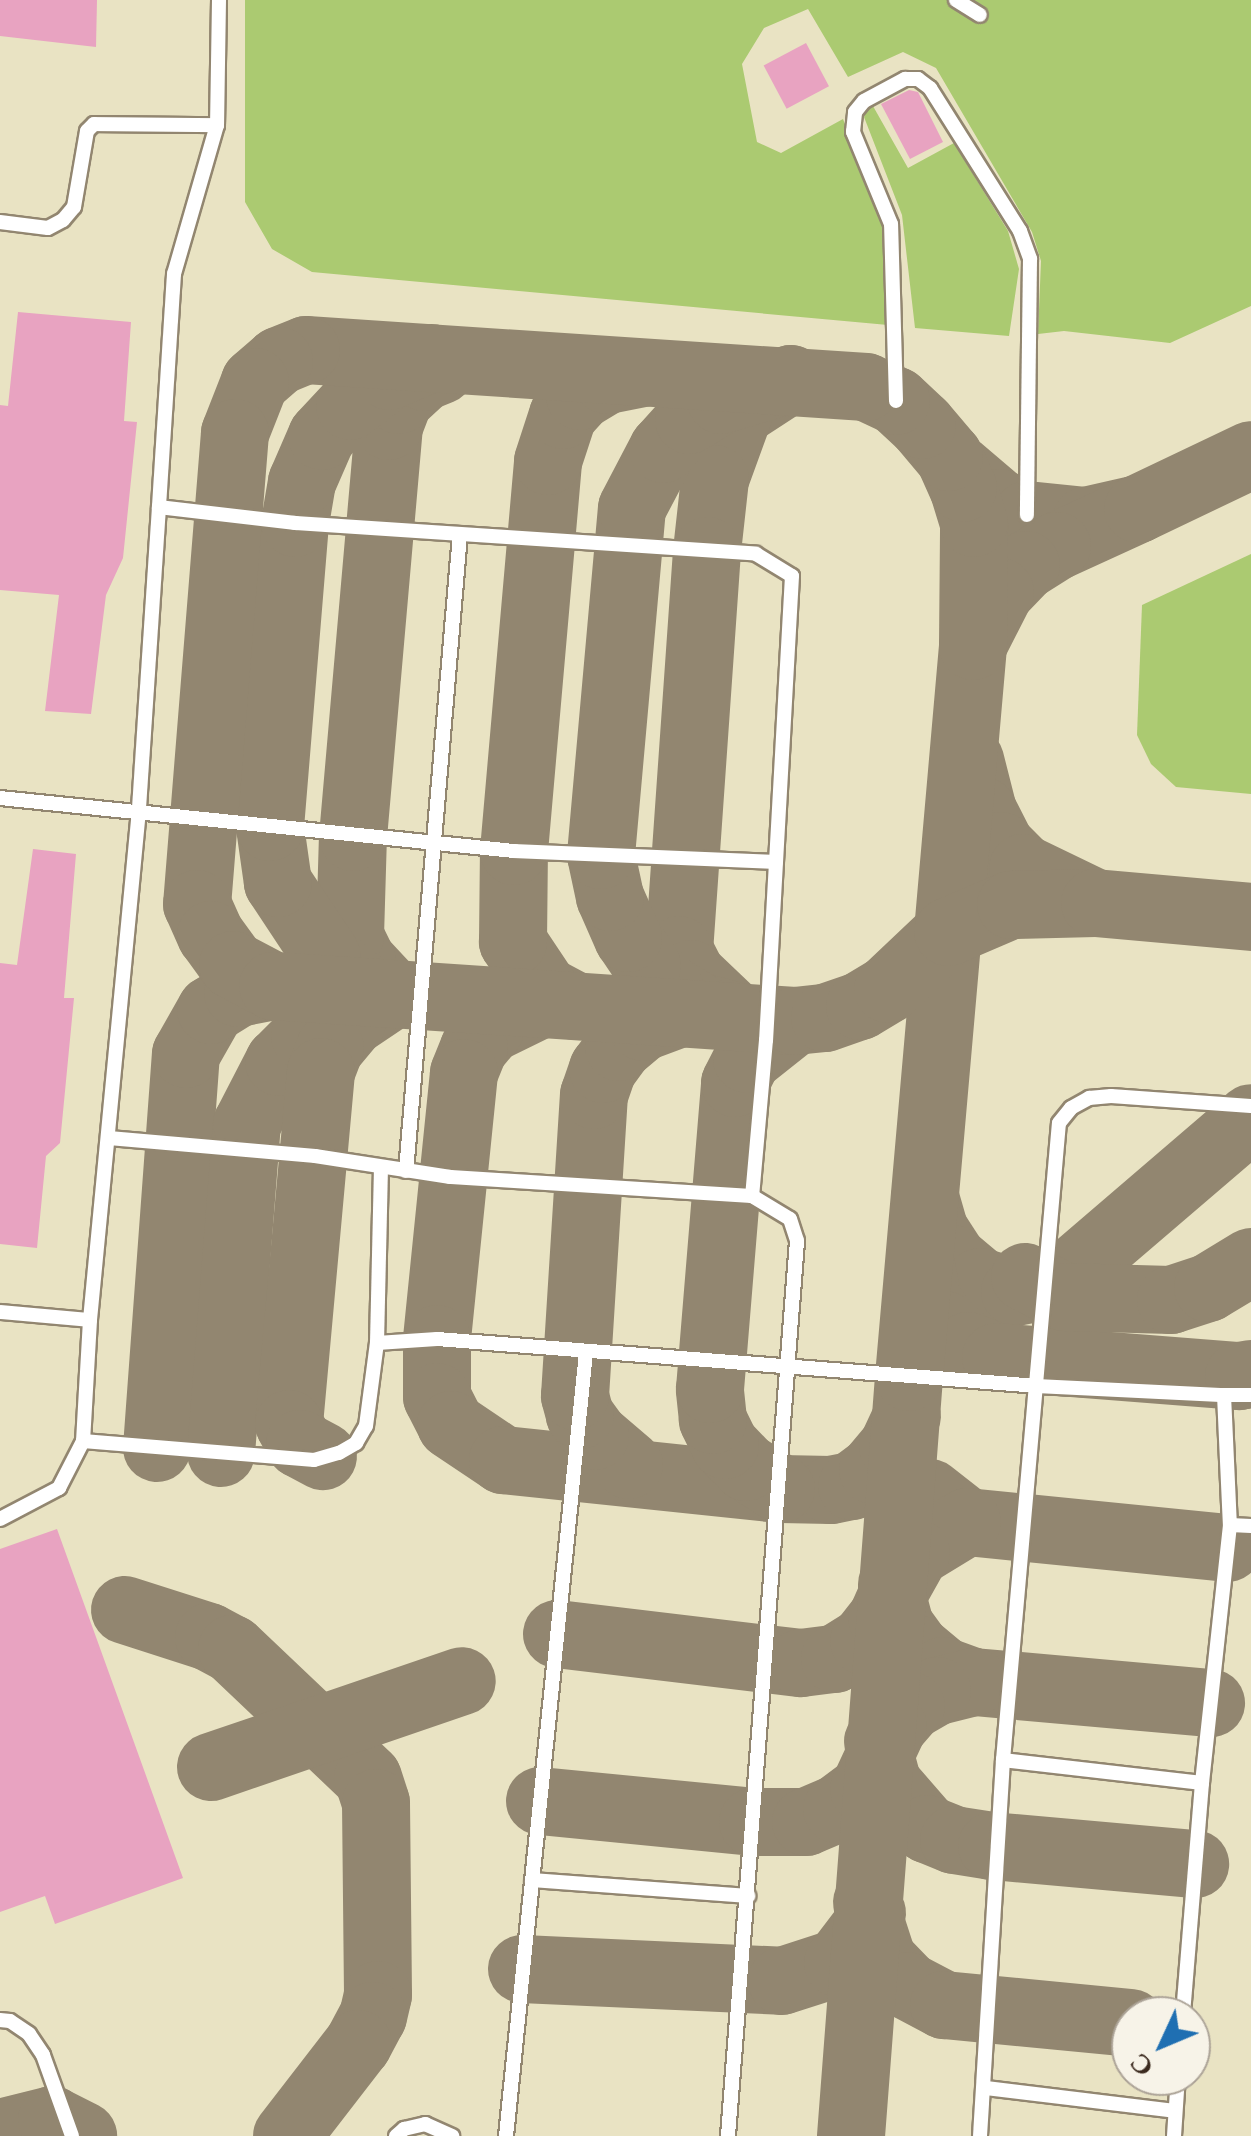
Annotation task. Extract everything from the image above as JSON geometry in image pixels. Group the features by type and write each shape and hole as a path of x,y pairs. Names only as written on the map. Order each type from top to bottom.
{"lane":[{"path":"0,1519 59,1488 83,1441 90,1320 139,810 174,274 218,125 219,0"},
{"path":"956,0 980,15"},
{"path":"896,401 891,224 853,132 854,112 864,101 905,79 918,79 930,88 1020,231 1030,259 1028,515"},
{"path":"0,222 48,228 62,220 74,207 87,131 94,124 218,125"},
{"path":"159,507 227,518 756,554 792,576 752,1196"},
{"path":"406,1171 460,536"},
{"path":"0,798 514,851 776,862"},
{"path":"980,2136 986,2088 1003,1760 1059,1123 1071,1108 1089,1098 1111,1096 1251,1106"},
{"path":"109,1138 314,1156 406,1171 752,1196 790,1220 797,1241 790,1368 728,2136"},
{"path":"83,1441 314,1460 356,1443 366,1426 377,1343 381,1167"},
{"path":"0,1312 90,1320"},
{"path":"377,1343 436,1339 1038,1386 1251,1394"},
{"path":"506,2136 586,1352"},
{"path":"1184,1996 1230,1524 1224,1395"},
{"path":"1230,1524 1251,1526"},
{"path":"1003,1760 1202,1783"},
{"path":"532,1880 748,1896"},
{"path":"0,2020 10,2021 29,2034 42,2055 72,2136"},
{"path":"986,2088 1175,2111"},
{"path":"1174,2136 1176,2096"},
{"path":"396,2136 404,2129 425,2124 452,2136"}],"green space":[{"path":"245,0 1251,0 1251,306 1170,343 1064,331 1038,334 1041,261 1032,232 936,68 903,52 848,77 808,9 764,28 742,64 757,142 781,153 843,119 883,222 888,325 312,272 272,249 245,202"},
{"path":"869,99 908,168 954,143 1008,231 1019,269 1009,336 915,328 902,215 864,117"},
{"path":"1251,554 1251,794 1176,787 1151,764 1137,735 1142,605"}],"building":[{"path":"0,0 97,0 96,47 0,36"},
{"path":"806,43 829,86 787,109 764,66"},
{"path":"909,90 918,92 943,142 910,159 881,104"},
{"path":"18,312 131,322 124,421 137,422 123,558 106,595 91,714 45,711 59,595 0,590 0,405 8,406"},
{"path":"33,849 76,854 64,998 74,998 60,1143 46,1156 37,1248 0,1244 0,963 17,965"},
{"path":"57,1529 183,1878 55,1924 45,1896 0,1912 0,1549"}],"taxiway":[{"path":"851,2136 909,1377 948,932 973,646 974,523 963,488 949,457 922,425 896,401 866,387 306,350 279,361 255,382 235,433 197,904 211,935 233,965 273,986 795,1021 825,1018 860,1006 888,989 948,932 1011,905 1095,903 1251,917"},
{"path":"371,993 327,957 278,883 270,827 295,523 302,482 322,436 350,406 389,376 431,358"},
{"path":"389,990 362,961 350,936 353,837 389,426 399,400 424,377 441,370"},
{"path":"575,1006 545,990 513,942 514,851 548,461 563,415 580,396 607,380 642,373"},
{"path":"791,379 739,413 715,479 707,551 679,950 691,974 735,1016 698,1006 670,989 647,966 628,938 610,897 601,855 632,508 663,449 689,420 721,400 791,379"},
{"path":"1138,509 1251,455"},
{"path":"959,469 999,503 1027,515 1086,521 1138,509 1057,546 1026,565 1000,592 973,645"},
{"path":"970,760 983,811 1001,846 1023,868 1091,901"},
{"path":"157,1448 186,1054 211,1010 238,993 273,986"},
{"path":"221,1453 247,1124 279,1062 305,1036 341,1013 392,995 352,1022 330,1048 321,1072 289,1424 300,1444 323,1456"},
{"path":"541,1004 490,1029 474,1048 464,1073 437,1339 437,1397 451,1425 503,1460 781,1489 831,1490 852,1486 873,1470 893,1446 907,1416"},
{"path":"629,1465 595,1436 580,1415 575,1396 594,1095 603,1069 619,1047 643,1027 681,1013"},
{"path":"781,1489 746,1467 725,1445 713,1420 710,1389 735,1083 747,1059 795,1021"},
{"path":"925,1197 935,1231 953,1259 980,1282 1015,1292 1045,1286 1068,1275 1251,1118"},
{"path":"920,1260 928,1301 945,1325 968,1346 996,1357 1251,1374"},
{"path":"1025,1277 1064,1297 1171,1300 1208,1288 1251,1262"},
{"path":"930,1493 967,1522 1228,1548"},
{"path":"967,1522 916,1553 892,1596 900,1626 917,1649 943,1671 974,1682 1211,1703"},
{"path":"557,1634 801,1663 835,1659 864,1641 882,1618 892,1596 892,1584"},
{"path":"125,1610 209,1637 232,1649 368,1778 376,1803 378,1995 373,2016 358,2044 287,2136"},
{"path":"211,1767 462,1681"},
{"path":"974,1682 937,1691 911,1706 893,1727 880,1755 888,1784 927,1829 954,1840 992,1846 1195,1864"},
{"path":"540,1801 753,1822 806,1822 837,1809 864,1789 880,1755 878,1741"},
{"path":"522,1969 782,1981 838,1963 870,1921 867,1902"},
{"path":"872,1913 870,1921 882,1959 908,1986 944,2005 1111,2021"},
{"path":"0,2133 52,2120 83,2136"}]}
